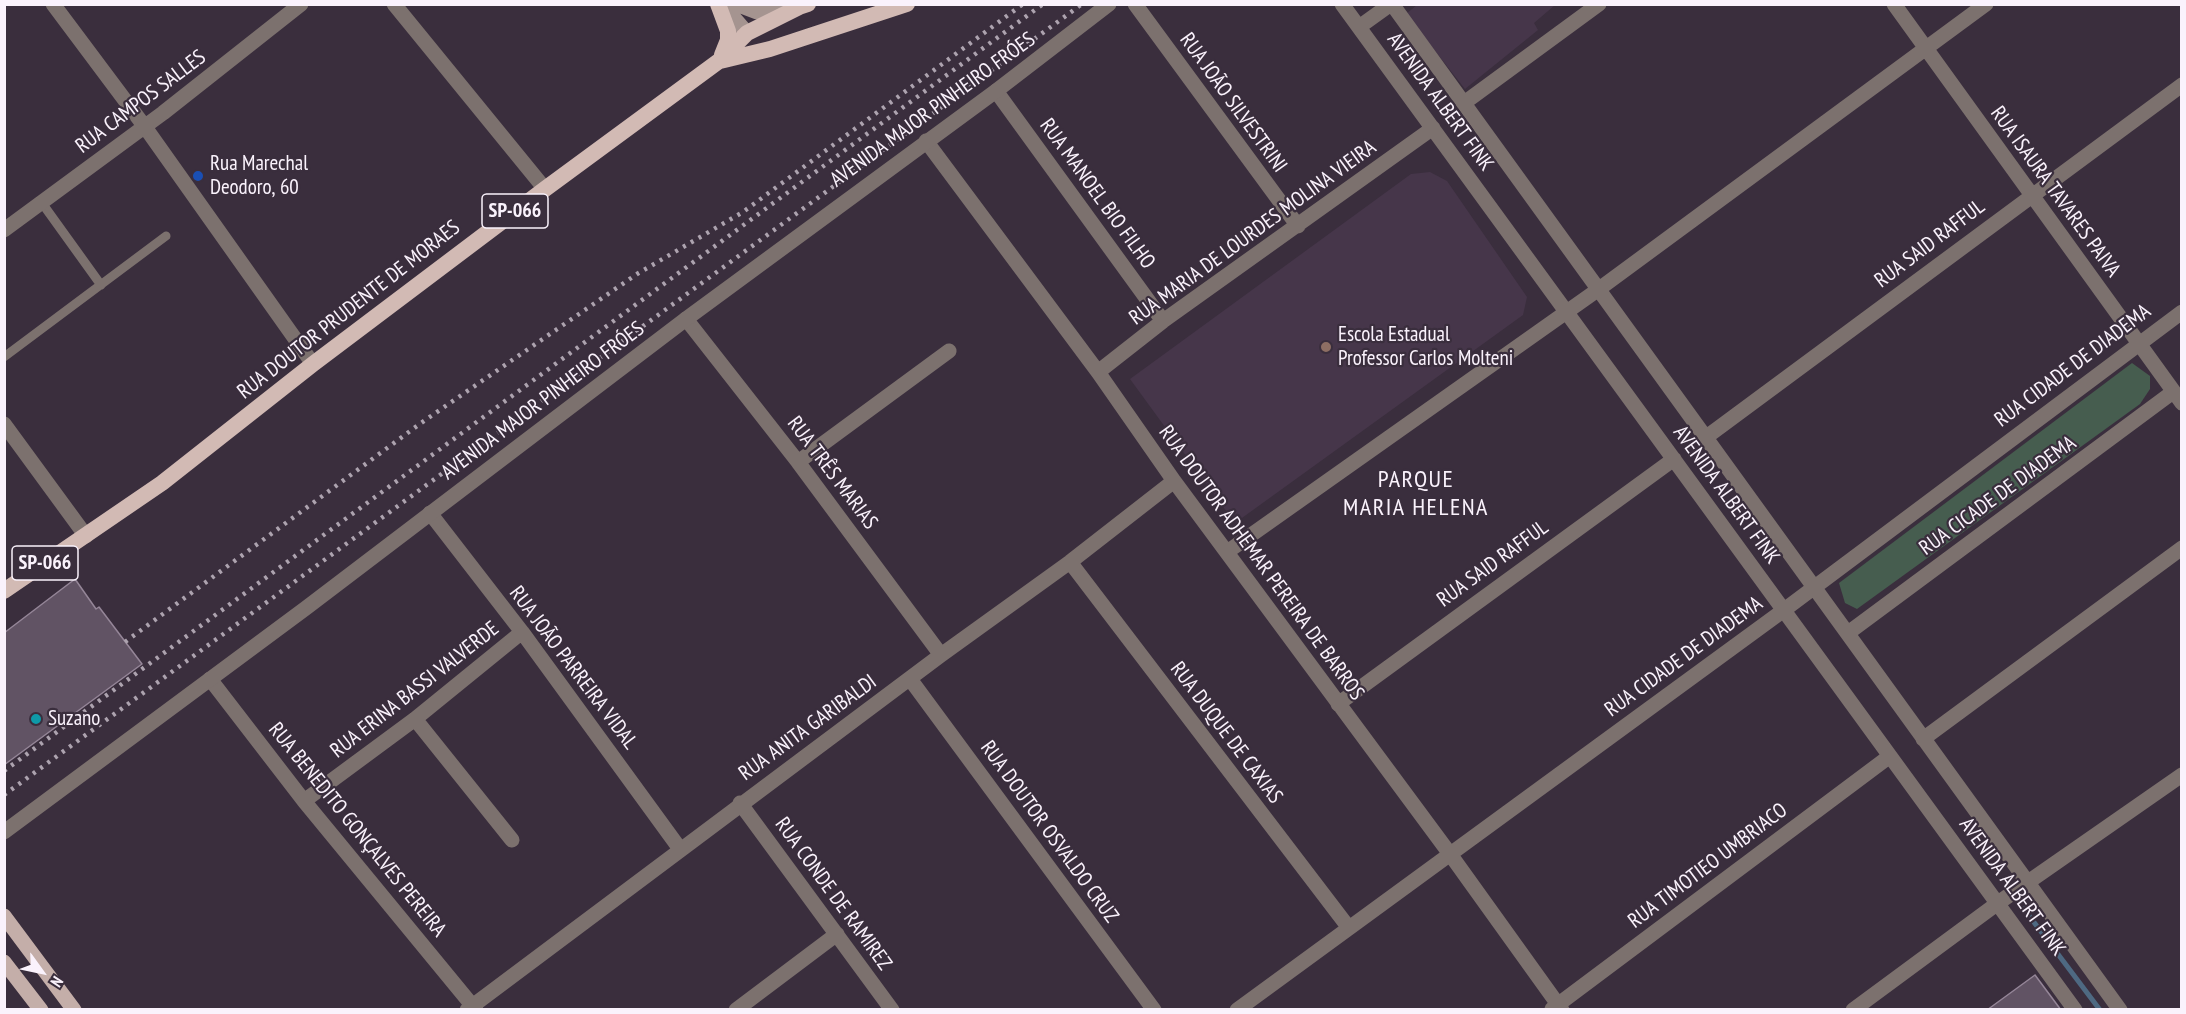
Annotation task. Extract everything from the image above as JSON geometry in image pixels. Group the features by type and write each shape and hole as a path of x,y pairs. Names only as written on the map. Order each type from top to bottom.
{"highway":[{"path":"719,61 728,40 728,31 720,4"},
{"path":"719,61 770,49 907,4"},
{"name":"SP-066","path":"719,61 747,33 802,5"},
{"path":"747,33 770,49"},
{"name":"RUA DOUTOR PRUDENTE DE MORAES","path":"4,591 162,483 313,364 719,61"}],"main road":[{"path":"720,4 747,33"},
{"path":"736,4 757,12 774,12 802,5"},
{"path":"4,916 75,1010"},
{"path":"4,963 41,1010"}],"street":[{"path":"53,4 145,127 313,364"},
{"name":"RUA CAMPOS SALLES","path":"4,230 145,127 301,4"},
{"path":"394,4 545,189"},
{"name":"AVENIDA MAJOR PINHEIRO FRÓES","path":"4,832 686,319 996,91 1109,4"},
{"name":"RUA JOÃO SILVESTRINI","path":"1136,4 1298,226"},
{"name":"AVENIDA ALBERT FINK","path":"1342,4 2075,1010"},
{"path":"1359,27 1392,4"},
{"name":"AVENIDA ALBERT FINK","path":"1392,4 2120,1010"},
{"name":"RUA ISAURA TAVARES PAIVA","path":"1894,4 2177,398"},
{"path":"1227,552 1599,289 1986,4"},
{"path":"1464,103 1595,6"},
{"name":"RUA SAID RAFFUL","path":"1705,438 2181,85"},
{"name":"RUA MANOEL BIO FILHO","path":"996,91 1163,321"},
{"name":"RUA MARIA DE LOURDES MOLINA VIEIRA","path":"1098,372 1163,321 1433,128"},
{"name":"RUA DOUTOR ADHEMAR PEREIRA DE BARROS","path":"926,141 1450,854 1557,1008"},
{"name":"RUA CIDADE DE DIADEMA","path":"1237,1010 1784,610 2181,312"},
{"name":"RUA TRÊS MARIAS","path":"686,319 798,462 941,655"},
{"path":"798,462 949,351"},
{"name":"RUA CICADE DE DIADEMA","path":"1848,633 2177,398"},
{"path":"4,424 86,536"},
{"name":"RUA SAID RAFFUL","path":"1338,704 1674,459"},
{"name":"RUA ANITA GARIBALDI","path":"472,1008 740,804 1070,562 1174,481"},
{"name":"RUA JOÃO PARREIRA VIDAL","path":"430,513 522,632 681,849"},
{"path":"1923,739 2181,548"},
{"name":"RUA DUQUE DE CAXIAS","path":"1070,562 1348,928"},
{"name":"RUA ERINA BASSI VALVERDE","path":"304,801 416,719 522,632"},
{"name":"RUA BENEDITO GONÇALVES PEREIRA","path":"210,679 304,801 472,1008"},
{"name":"RUA DOUTOR OSVALDO CRUZ","path":"910,679 1154,1010"},
{"path":"416,719 512,840"},
{"name":"RUA TIMOTIEO UMBRIACO","path":"1557,1008 1890,756"},
{"path":"1853,1010 1998,903 2181,775"},
{"name":"RUA CONDE DE RAMIREZ","path":"740,804 892,1010"},
{"path":"736,1010 837,934"}],"lane":[{"path":"42,203 101,285"},
{"path":"4,357 166,236"}],"shaded area":[{"path":"1417,5 1555,5 1534,23 1538,30 1465,89 1406,14"},
{"name":"Escola Estadual Professor Carlos Molteni","path":"1430,172 1447,181 1527,297 1523,315 1235,523 1130,379 1411,174"}],"green space":[{"path":"2132,363 2150,376 2150,389 2140,404 1857,609 1845,603 1839,583"}],"building":[{"name":"Suzano","path":"75,579 96,609 99,607 142,664 4,765 4,633"},
{"path":"2035,975 2061,1010 1987,1010"}],"waterway":[{"path":"2024,909 2100,1010"}],"railway":[{"path":"125,642 421,423 637,274 743,212 1023,4"},
{"path":"4,771 1043,4"},
{"path":"4,795 1082,4"}],"place":[{"name":"Rua Marechal Deodoro, 60","path":"198,176"},
{"name":"Escola Estadual Professor Carlos Molteni","path":"1326,347"},
{"name":"Suzano","path":"36,719"}],"district":[{"name":"PARQUE MARIA HELENA","path":"1416,494"}]}
